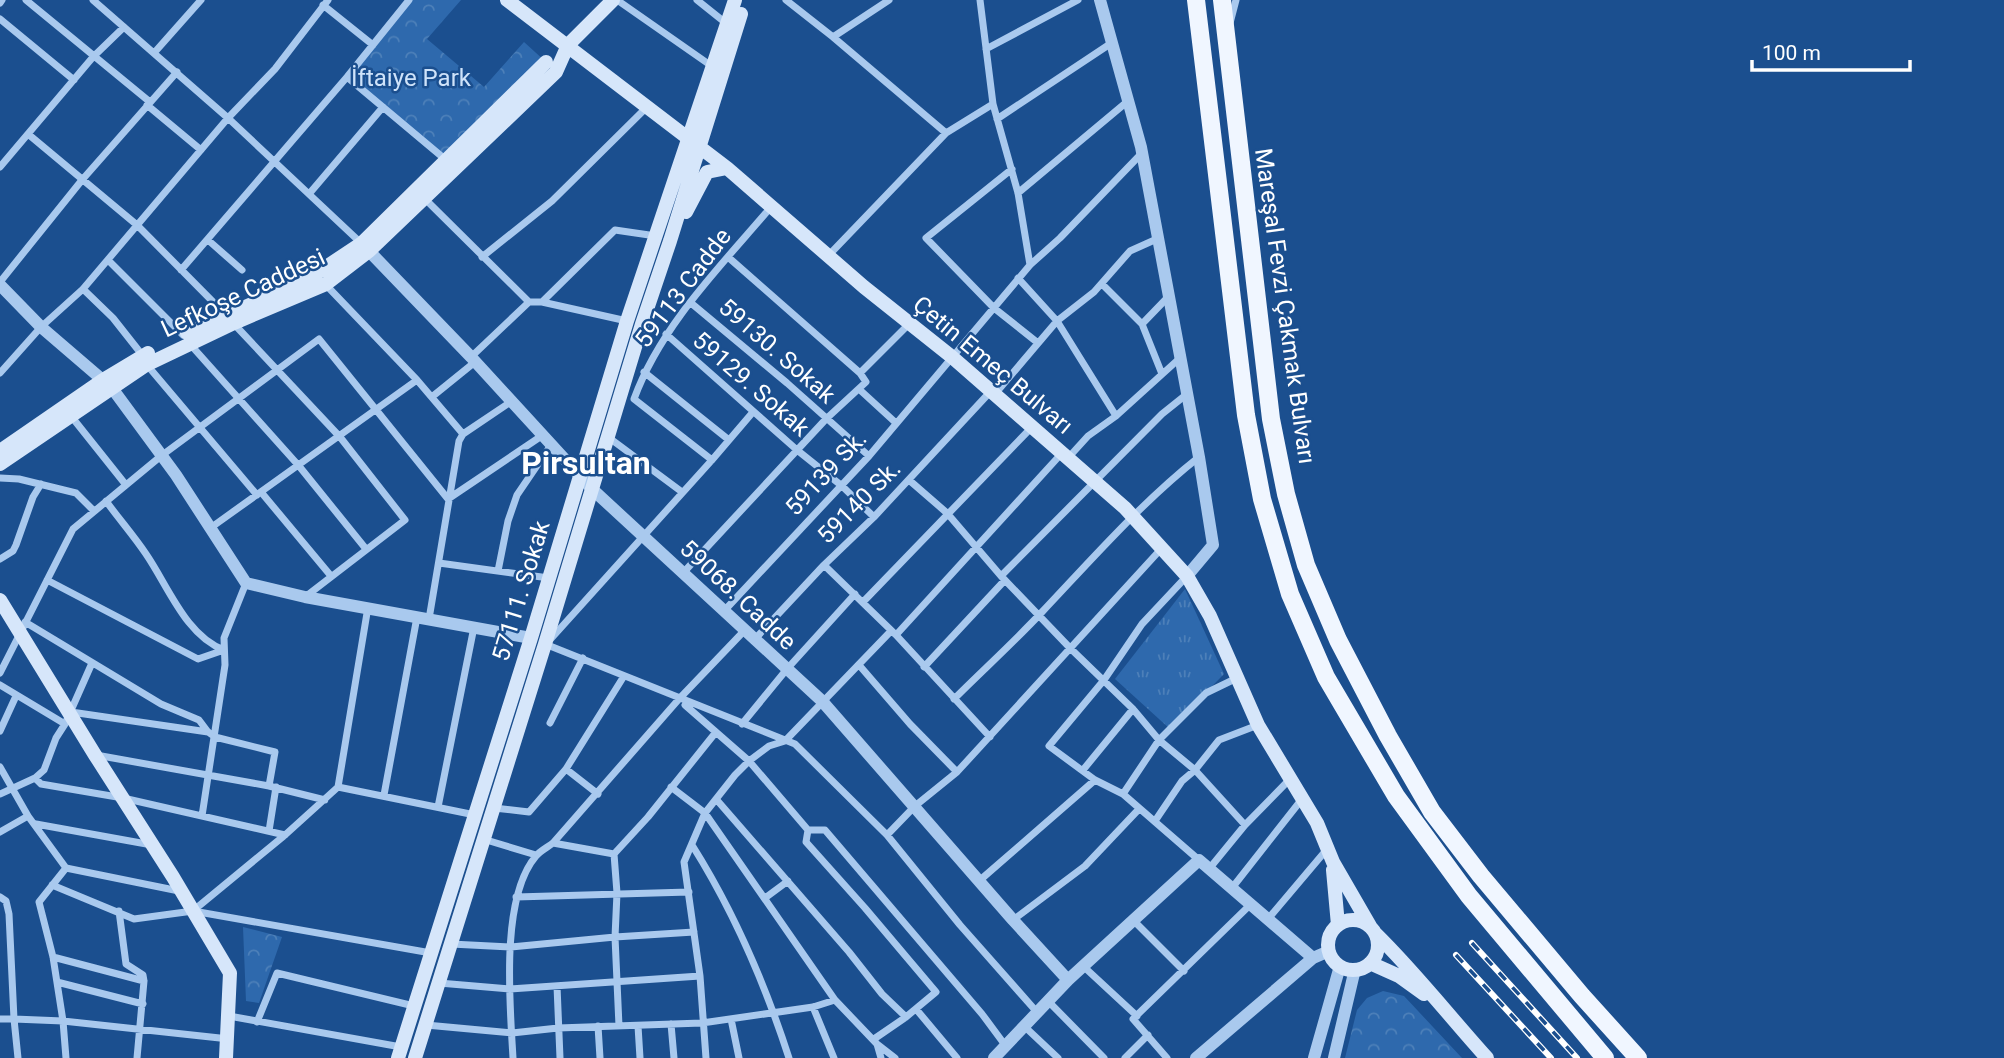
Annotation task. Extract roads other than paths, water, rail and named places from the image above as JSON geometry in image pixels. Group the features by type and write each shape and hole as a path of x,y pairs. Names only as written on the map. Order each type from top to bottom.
{"main road":[{"name":"Çetin Emeç Bulvarı","path":"507,0 727,168 828,256 952,357 1125,508 1187,576 1210,616 1258,725 1373,929 1405,962 1487,1058"},
{"name":"Lefkoşe Caddesi","path":"230,319 326,284 556,72 568,45 615,0"},
{"path":"415,1058 670,241 713,66 735,0"},
{"path":"694,142 745,0"},
{"name":"Mareşal Fevzi Çakmak Bulvarı","path":"1196,0 1247,415 1262,499 1290,594 1326,677 1396,796 1469,896 1605,1058"},
{"name":"Mareşal Fevzi Çakmak Bulvarı","path":"1222,0 1271,419 1286,494 1306,565 1338,640 1388,736 1432,811 1481,876 1638,1058"},
{"name":"Lefkoşe Caddesi","path":"0,451 145,360 308,279 365,247 446,160 546,62"},
{"name":"57111. Sokak","path":"399,1053 531,638 627,321 656,236 694,142"},
{"path":"670,241 707,172 727,168"},
{"name":"Lefkoşe Caddesi","path":"0,464 71,415 107,384"},
{"path":"0,600 22,627 68,718 153,845 230,974 226,1058"},
{"name":"Çetin Emeç Bulvarı","path":"1330,855 1338,925"},
{"path":"1354,920 1373,929 1378,949 1370,963 1356,970 1340,966 1329,951 1330,937 1338,925 1354,920"},
{"name":"Çetin Emeç Bulvarı","path":"1370,963 1399,976 1437,1002"}],"street":[{"path":"26,0 201,150"},
{"path":"93,0 228,118 365,247"},
{"path":"154,52 201,0"},
{"path":"181,270 347,77 409,0"},
{"path":"615,0 713,66"},
{"path":"697,0 727,24"},
{"path":"786,0 946,133"},
{"path":"833,37 889,0"},
{"path":"980,0 993,104 1018,193 1030,265"},
{"path":"986,50 1078,0"},
{"path":"1100,0 1128,101 1159,239 1213,545 1142,624 1104,680 1049,746 1095,780 1123,794 1313,958"},
{"path":"1226,37 1236,0"},
{"path":"0,373 41,327 83,289 228,118 275,69 325,2 373,45"},
{"path":"0,19 74,80"},
{"path":"0,167 93,57 124,26"},
{"path":"998,119 1113,42"},
{"name":"Lefkoşe Caddesi","path":"546,62 568,45"},
{"path":"177,72 82,180 0,283 41,327 107,384 176,475 246,583 305,597 531,638"},
{"path":"347,77 446,160"},
{"path":"1018,193 1128,101"},
{"path":"828,256 946,133 993,104"},
{"path":"309,194 383,107"},
{"path":"482,257 552,201 647,107"},
{"path":"28,134 137,225 230,319 340,437 405,520 305,597"},
{"name":"59139 Sk.","path":"724,611 869,456 1018,278 1141,154"},
{"path":"1012,169 926,238 994,308 1038,343"},
{"path":"423,197 529,302 542,302 627,321"},
{"name":"59113 Cadde","path":"712,460 634,399 644,372 666,334 771,206"},
{"path":"542,302 615,230 656,236"},
{"name":"59140 Sk.","path":"755,639 993,393 1057,321 1102,284 1130,251 1159,239"},
{"path":"208,240 242,270"},
{"name":"59068. Cadde","path":"365,247 473,359 592,489 822,701 1068,980"},
{"path":"683,573 826,419 866,382 860,373 728,257"},
{"path":"108,260 186,339 299,466 366,549"},
{"path":"1018,278 1057,321 1116,415"},
{"path":"326,284 432,396 463,434"},
{"path":"1102,284 1142,324 1162,374"},
{"path":"83,289 113,318 199,426 331,576"},
{"path":"1142,324 1169,296"},
{"path":"432,396 529,302"},
{"name":"59130. Sokak","path":"691,303 869,456"},
{"path":"860,373 910,323"},
{"name":"59129. Sokak","path":"666,334 753,412 842,486 874,517"},
{"path":"0,673 73,529 199,426 319,339 448,499"},
{"path":"706,1058 700,975 684,862 705,813 749,761 769,746 785,741 1065,455 1116,415 1180,358"},
{"path":"644,372 729,440"},
{"path":"209,529 417,380"},
{"path":"860,390 896,423"},
{"path":"924,667 1003,578 1095,482 1162,414 1187,394"},
{"path":"384,795 423,618 439,563 457,450 463,434 512,401"},
{"path":"545,644 554,638 753,412"},
{"path":"71,415 126,485"},
{"path":"863,602 1032,427"},
{"path":"608,437 682,492"},
{"path":"448,499 547,439"},
{"path":"498,571 508,521 517,495 547,439"},
{"path":"954,699 1039,615 1131,517 1199,457"},
{"path":"0,478 76,494 94,511"},
{"path":"909,480 947,513 1003,578 1133,709 1159,740 1195,770 1245,825"},
{"path":"0,559 13,551 40,485"},
{"path":"106,501 146,553 192,627 212,645 224,650"},
{"path":"887,835 915,806 957,772 1161,549"},
{"path":"439,563 549,578"},
{"path":"824,565 893,633 990,737"},
{"path":"47,580 198,659 224,650"},
{"path":"202,816 225,665 224,638 246,583"},
{"path":"741,724 855,594"},
{"path":"193,911 338,787 368,607"},
{"path":"22,627 92,663 161,704 199,720 215,737 275,752 269,831"},
{"path":"438,807 474,627"},
{"path":"513,1058 511,947 516,897 523,877 536,855 553,843 745,630"},
{"path":"545,644 794,744 887,835 1035,1011"},
{"path":"550,723 583,658"},
{"path":"0,794 35,778 44,769 92,663"},
{"path":"859,666 957,772"},
{"path":"493,808 529,812 566,769 624,676"},
{"path":"1123,794 1159,740 1206,693 1237,678"},
{"path":"0,685 16,696 68,718 208,732"},
{"path":"0,731 16,696"},
{"path":"680,699 749,761 808,830 825,830 982,1014 1005,1045"},
{"path":"1083,770 1133,709"},
{"path":"1155,821 1182,781 1195,770 1219,740 1258,725"},
{"path":"619,1026 614,854 716,732"},
{"path":"95,755 272,786 325,800"},
{"path":"0,767 28,816 66,868 182,892"},
{"path":"566,769 598,794"},
{"path":"35,778 41,784 122,798 285,835"},
{"path":"994,1058 1035,1011 1133,920 1204,865 1290,779"},
{"path":"979,881 1095,780"},
{"path":"338,787 474,815"},
{"path":"671,788 705,813 835,1000 895,1058"},
{"path":"716,799 882,994 906,1017"},
{"path":"1232,888 1302,799"},
{"path":"1013,920 1085,866 1139,809"},
{"path":"0,832 28,816"},
{"path":"36,824 153,845"},
{"path":"808,830 806,842 936,992 875,1041"},
{"path":"483,839 536,855"},
{"path":"553,843 614,854"},
{"path":"692,845 716,882 775,1013 789,1058"},
{"path":"1268,919 1330,855"},
{"path":"66,868 39,901 53,957 66,1058"},
{"path":"765,898 788,881"},
{"path":"52,885 134,919 193,911 431,953"},
{"path":"516,897 690,892"},
{"path":"0,897 6,901 9,914 18,1058"},
{"path":"1167,1058 1133,1019 1251,904"},
{"path":"119,911 126,964 143,975 144,981 137,1058"},
{"path":"1133,920 1184,971"},
{"path":"449,944 511,947 695,932"},
{"path":"1196,1058 1313,958 1329,951"},
{"path":"53,957 144,981"},
{"path":"1083,966 1137,1016"},
{"path":"1314,1058 1340,966"},
{"path":"1334,1058 1356,970"},
{"path":"257,1022 277,973 414,1006"},
{"path":"438,983 510,989 700,975"},
{"path":"57,982 143,1004"},
{"path":"557,986 560,1058"},
{"path":"425,1025 512,1033 558,1028 702,1023 813,1007 835,1000"},
{"path":"1048,1001 1104,1058"},
{"path":"813,1007 834,1058"},
{"path":"916,1009 957,1058"},
{"path":"229,1016 399,1053"},
{"path":"0,1019 62,1021 229,1039"},
{"path":"731,1019 739,1058"},
{"path":"671,1024 674,1058"},
{"path":"598,1026 600,1058"},
{"path":"638,1026 640,1058"},
{"path":"1024,1026 1058,1058"},
{"path":"1125,1058 1148,1035"},
{"path":"875,1041 881,1058"}],"railway":[{"path":"1472,943 1577,1058"},
{"path":"1456,955 1551,1058"}],"district":[{"name":"Pirsultan","path":"586,463"}],"park label":[{"name":"İftaiye Park","path":"411,78"}]}
